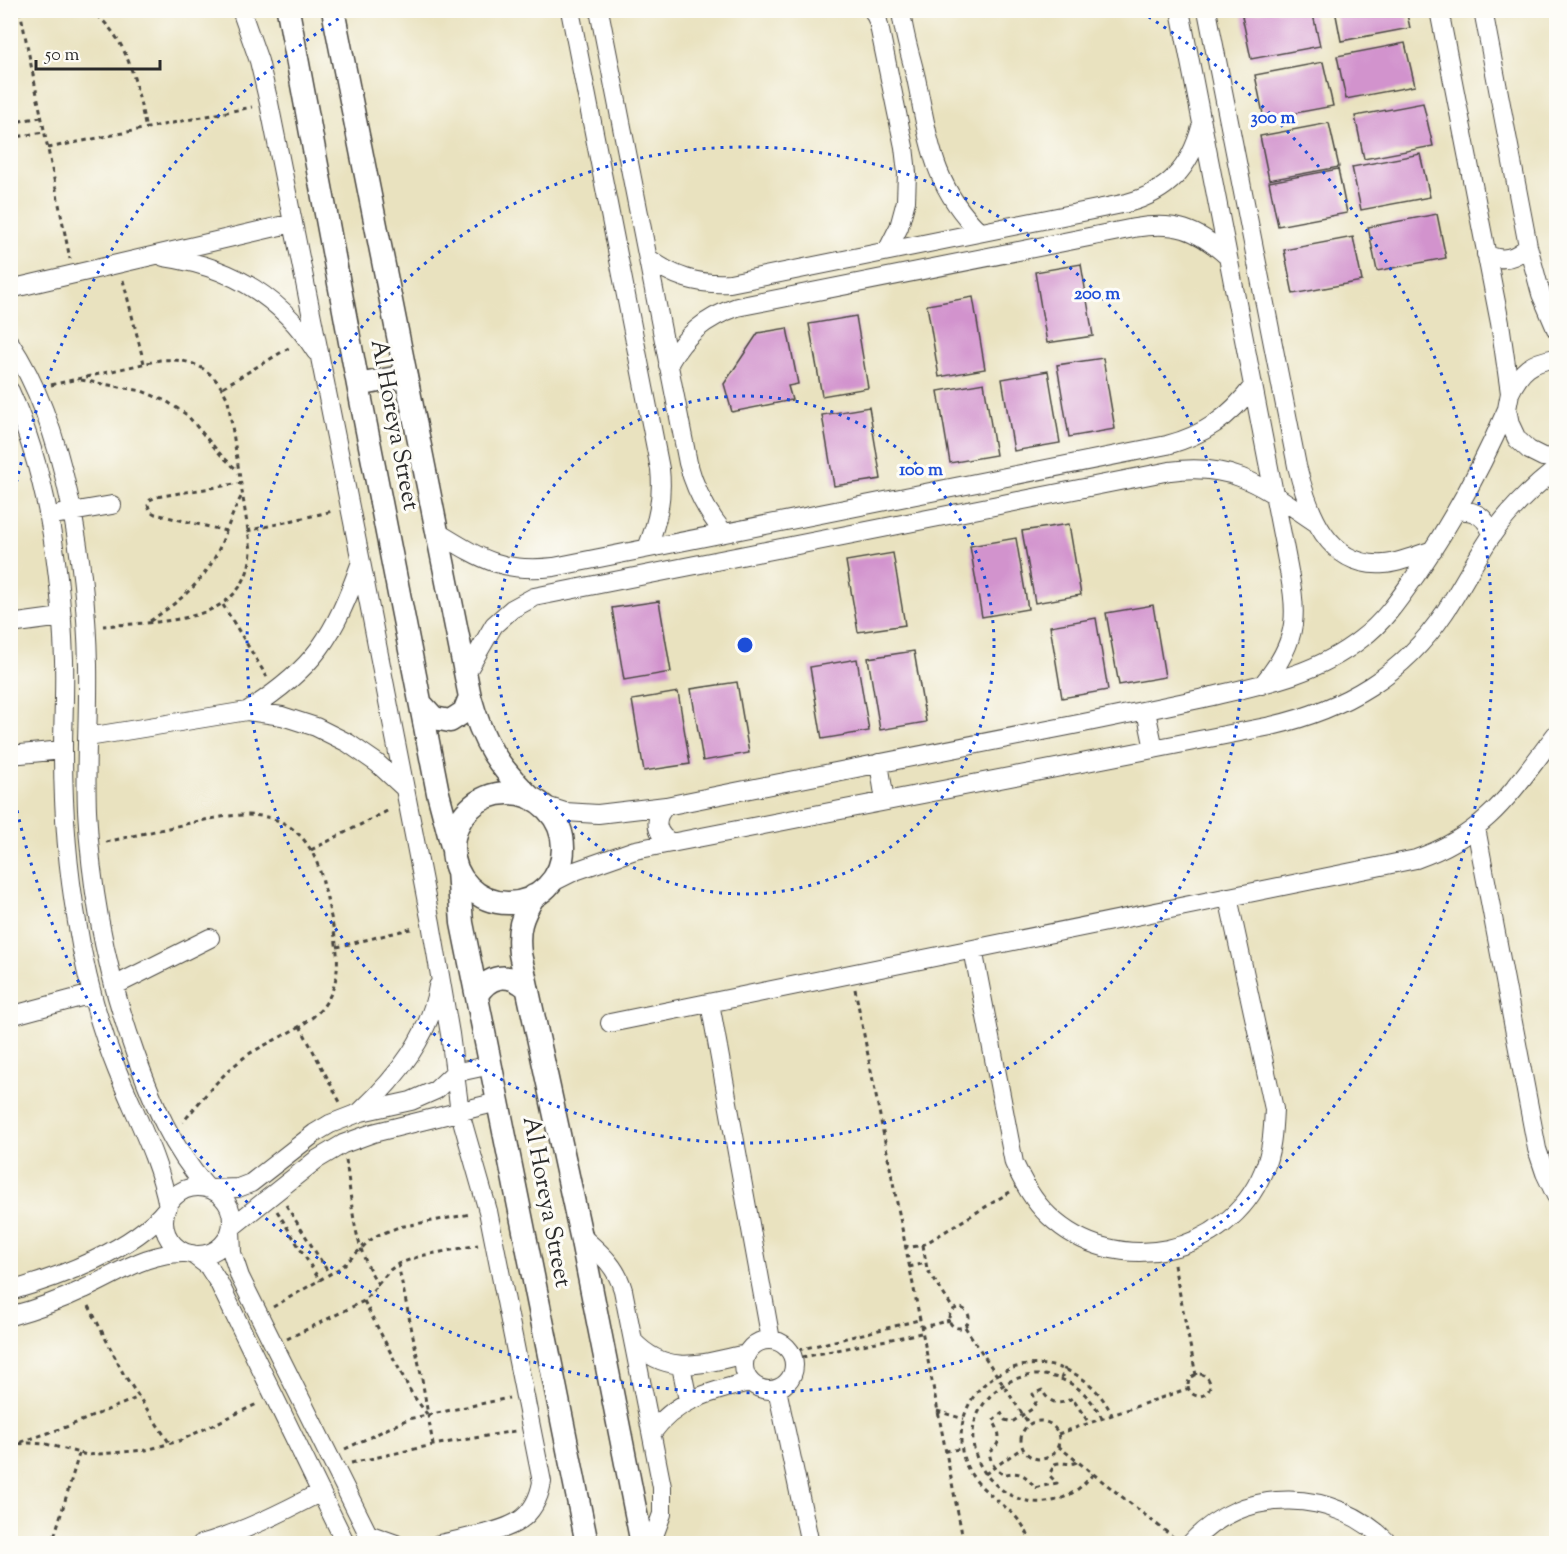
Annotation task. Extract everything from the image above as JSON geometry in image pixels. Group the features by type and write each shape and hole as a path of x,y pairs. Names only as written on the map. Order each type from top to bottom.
{"street":[{"path":"242,10 259,61 269,103 431,923 460,1113 488,1210 542,1482 533,1509 523,1519 511,1526 441,1543"},
{"name":"Al Horeya Street","path":"333,10 474,714 496,761 512,780 535,801"},
{"path":"570,10 660,469 662,489 660,509 647,548"},
{"path":"614,10 601,18 688,463 701,500 724,533"},
{"path":"1180,10 1295,607 1293,628 1287,648 1278,667 1262,685"},
{"path":"1207,10 1297,466 1315,522 1325,538 1337,550 1368,563 1384,564 1433,550"},
{"path":"1438,10 1500,323 1510,424 1517,439 1529,450 1543,456 1557,458"},
{"path":"1483,10 1527,246 1541,294 1557,329"},
{"name":"Al Horeya Street","path":"288,11 438,793 455,860 462,923 587,1544"},
{"path":"889,13 941,181 951,200 980,232"},
{"path":"887,251 899,227 906,201 907,173 889,13"},
{"path":"1188,57 1215,51"},
{"path":"648,258 678,276 695,282 712,284 746,280 1127,203 1147,198 1177,176 1197,144 1201,125"},
{"path":"595,136 623,131"},
{"path":"904,147 911,153 922,154 928,149 930,141"},
{"path":"1127,203 1138,207 1141,212 1139,224 1134,228"},
{"path":"10,289 293,223"},
{"path":"668,364 689,334 703,322 719,313 752,303 1134,228 1170,225 1191,230 1211,241 1227,256"},
{"path":"1485,254 1494,258 1513,257 1527,246"},
{"path":"153,256 189,261 223,272 254,288 282,310 306,337 320,359"},
{"path":"746,280 741,286 741,294 745,300 752,303"},
{"path":"10,343 34,388 56,449 71,512 87,628 87,809 90,845 98,912 116,993 143,1074 170,1138 193,1172 208,1189 225,1200 232,1217 232,1253 235,1264 370,1539 396,1544"},
{"path":"1557,357 1542,360 1527,368 1516,379 1484,461 1457,512 1400,599 1363,638 1316,667 1262,685 1146,711 666,806 598,813 565,812 509,793 487,797 477,802 456,828 455,860 471,889 490,900 512,903 542,890 575,871 635,850 1154,749 1298,720 1323,712 1371,687 1412,653 1446,611 1491,536 1521,500 1557,470"},
{"path":"358,385 405,376"},
{"path":"437,532 495,564 524,569 554,567 1183,441 1223,420 1253,386"},
{"path":"10,391 30,440 48,516 62,618 65,813 71,884 81,947 94,1000 116,1067 160,1173 167,1207 164,1218 167,1235 179,1249 190,1253 208,1266 219,1283 346,1544"},
{"path":"1183,441 1188,444 1193,453 1192,464 1188,468"},
{"path":"660,469 673,474 682,471 688,463"},
{"path":"465,675 494,626 512,609 534,597 1188,468 1234,473 1255,482 1315,522"},
{"path":"48,516 112,505"},
{"path":"1457,512 1466,510 1484,518 1491,536"},
{"path":"819,514 826,539"},
{"path":"246,711 276,692 300,672 321,648 337,622 361,562"},
{"path":"554,567 548,574 549,583 558,592"},
{"path":"10,624 62,618"},
{"path":"423,706 434,718 450,721 464,712 470,697"},
{"path":"88,737 246,711 282,716 326,732 348,743 377,763 405,794"},
{"path":"1146,711 1154,749"},
{"path":"610,1023 1416,858 1447,846 1476,828 1495,811 1557,734"},
{"path":"10,755 63,750"},
{"path":"879,763 885,801"},
{"path":"535,801 555,820 562,841 561,863 542,890"},
{"path":"666,806 658,816 658,830 661,836 673,843"},
{"path":"1476,828 1537,1149 1545,1173 1557,1196"},
{"name":"Al Horeya Street","path":"542,890 523,915 518,935 526,987 581,1236 642,1544"},
{"path":"973,949 1014,1163 1028,1192 1048,1216 1074,1235 1104,1248 1136,1253 1171,1249 1198,1240 1225,1223 1247,1200 1263,1172 1272,1141 1274,1109 1228,897"},
{"path":"10,1016 94,1000 116,993 210,938"},
{"path":"10,1291 58,1275 129,1241 150,1227 180,1192 188,1188 231,1189 251,1183 315,1133 354,1114 380,1094 413,1050 435,1001 440,976"},
{"path":"477,995 490,980 499,977 509,977 526,987"},
{"path":"710,1003 771,1340"},
{"path":"354,1114 411,1101 436,1090 454,1073 491,1065"},
{"path":"10,1316 81,1291 149,1257 161,1254 202,1254 220,1246 231,1228 316,1160 343,1144 373,1133 498,1102"},
{"path":"581,1236 606,1258 620,1277 664,1500 660,1521 651,1544"},
{"path":"771,1340 778,1342 791,1355 793,1373 784,1386 762,1390 749,1382 743,1368 746,1354 757,1343 771,1340"},
{"path":"633,1341 659,1361 681,1366 746,1354"},
{"path":"681,1366 688,1400"},
{"path":"652,1433 664,1417 688,1400 749,1382"},
{"path":"777,1389 810,1544"},
{"path":"201,1544 255,1524 321,1492"},
{"path":"1190,1544 1197,1535 1220,1518 1245,1507 1273,1500 1301,1500 1329,1505 1355,1516 1389,1544"}],"path":[{"path":"20,10 74,274"},
{"path":"90,10 102,19 118,38 129,60 146,129"},
{"path":"48,148 269,103"},
{"path":"10,123 42,117"},
{"path":"10,138 44,132"},
{"path":"118,264 144,363"},
{"path":"222,387 306,337"},
{"path":"34,388 79,380 144,363 175,359 189,362 211,374 222,387 228,400 251,550 250,566 237,593 222,605 194,617 87,628"},
{"path":"79,380 142,391 166,401 187,415 221,455 239,471"},
{"path":"226,531 155,514 150,511 148,505 150,500 156,497 240,483"},
{"path":"149,622 183,598 203,577 242,496"},
{"path":"248,531 350,507"},
{"path":"222,605 276,692"},
{"path":"311,850 405,794"},
{"path":"90,845 225,816 259,815 283,822 297,833 311,850 318,866 337,947 339,969 333,991 321,1010 300,1026 248,1055 228,1071 170,1138"},
{"path":"337,947 431,923"},
{"path":"852,974 964,1544"},
{"path":"300,1026 354,1114"},
{"path":"343,1144 360,1250 379,1285"},
{"path":"904,1246 923,1245 1024,1184"},
{"path":"273,1194 330,1275"},
{"path":"273,1194 320,1281"},
{"path":"260,1316 330,1275 352,1259 369,1241 388,1230 488,1210"},
{"path":"274,1345 364,1301 384,1276 398,1264 420,1256 494,1242"},
{"path":"923,1245 927,1269 954,1310"},
{"path":"1171,1249 1196,1375"},
{"path":"909,1267 926,1263"},
{"path":"398,1264 433,1445"},
{"path":"81,1291 123,1373 170,1444"},
{"path":"364,1301 412,1394 428,1414"},
{"path":"963,1309 969,1315 965,1327 958,1328 950,1320 954,1310 963,1309"},
{"path":"791,1355 919,1320"},
{"path":"791,1355 921,1330 950,1320"},
{"path":"965,1327 1029,1424"},
{"path":"1031,1544 1020,1521 983,1490 969,1472 962,1449 962,1428 974,1398 997,1375 1023,1365 1038,1364 1065,1368 1078,1374 1099,1392 1112,1415"},
{"path":"1061,1379 1065,1368"},
{"path":"1093,1474 1069,1495 1059,1500 1028,1502 1008,1495 991,1482 980,1465 974,1446 975,1425 988,1398 1003,1384 1042,1375 1061,1379 1086,1394 1102,1418"},
{"path":"1196,1375 1205,1376 1208,1380 1207,1392 1199,1396 1191,1392 1189,1388 1190,1380 1196,1375"},
{"path":"1058,1434 1189,1388"},
{"path":"1077,1462 1069,1465 1055,1464 1050,1476 1057,1483 1034,1488 1028,1478 1023,1475 1013,1472 1004,1475 994,1467 989,1452 997,1445 999,1433 993,1421 1001,1413 1003,1418 1009,1422 1023,1415 1034,1406 1033,1394 1042,1390 1046,1398 1054,1403 1064,1403 1072,1398 1089,1423"},
{"path":"332,1461 399,1423 428,1414 525,1395"},
{"path":"11,1445 46,1444 79,1454 100,1455 146,1450 170,1444 274,1396"},
{"path":"11,1445 69,1426 140,1397"},
{"path":"937,1411 964,1419"},
{"path":"1040,1420 1046,1422 1055,1428 1058,1434 1058,1446 1051,1455 1041,1459 1030,1456 1022,1448 1020,1438 1029,1424 1040,1420"},
{"path":"332,1461 532,1428"},
{"path":"1058,1446 1180,1544"},
{"path":"985,1474 1022,1448"},
{"path":"945,1451 962,1449"},
{"path":"52,1544 79,1454"}],"building":[{"path":"1270,10 1312,10 1320,46 1251,59 1242,16"},
{"path":"1335,10 1406,10 1410,28 1341,41"},
{"path":"1405,43 1415,86 1346,99 1337,56"},
{"path":"1323,62 1333,106 1264,119 1255,75"},
{"path":"1423,103 1433,146 1364,159 1355,116"},
{"path":"1329,123 1339,167 1269,180 1260,136"},
{"path":"1420,154 1430,197 1361,210 1352,167"},
{"path":"1338,169 1347,213 1278,226 1269,182"},
{"path":"1437,214 1446,258 1377,271 1368,227"},
{"path":"1353,237 1362,281 1293,294 1284,250"},
{"path":"1081,264 1093,336 1047,343 1035,272"},
{"path":"973,297 985,369 939,377 927,305"},
{"path":"856,316 868,388 822,396 809,324"},
{"path":"787,328 798,384 788,386 792,400 732,412 724,384 758,333"},
{"path":"1103,358 1115,429 1069,437 1057,365"},
{"path":"1048,371 1060,443 1014,451 1002,379"},
{"path":"984,383 996,455 950,463 938,391"},
{"path":"869,407 881,479 834,486 822,415"},
{"path":"1069,524 1081,595 1035,603 1022,531"},
{"path":"1016,538 1028,609 982,617 970,546"},
{"path":"893,553 905,625 858,632 846,561"},
{"path":"659,601 671,672 624,680 612,608"},
{"path":"1153,605 1165,677 1119,685 1106,613"},
{"path":"1096,618 1108,690 1062,698 1050,626"},
{"path":"914,651 926,722 880,730 868,658"},
{"path":"857,659 869,731 822,739 810,667"},
{"path":"737,682 749,753 703,761 691,689"},
{"path":"678,692 690,764 644,771 632,700"}]}
